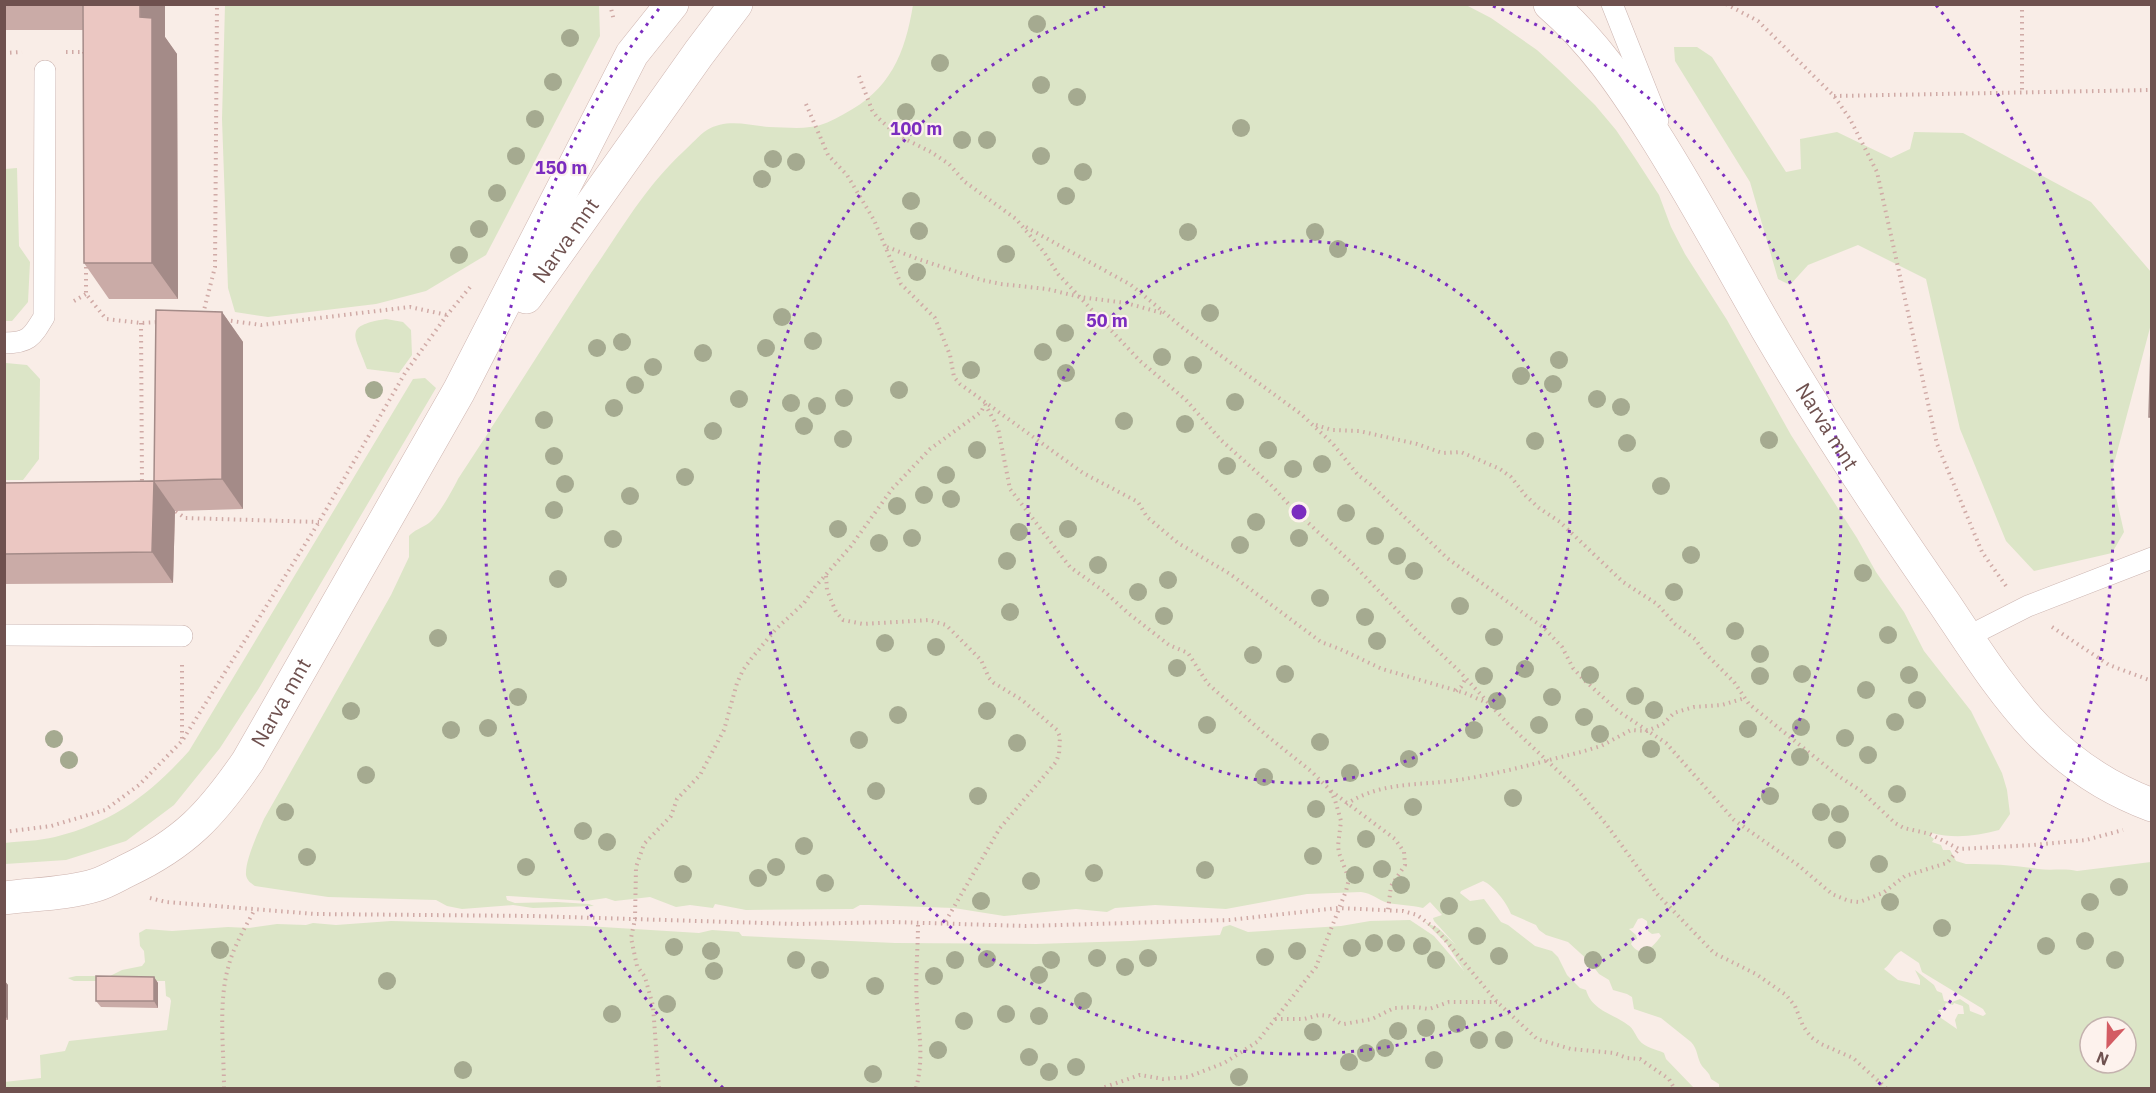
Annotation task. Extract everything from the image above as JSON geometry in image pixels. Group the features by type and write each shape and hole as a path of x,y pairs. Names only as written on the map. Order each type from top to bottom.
{"main road":[{"path":"624,41 648,4"},
{"name":"Narva mnt","path":"4,898 97,885 171,847 199,824 224,796 248,761 459,391 624,41 672,4"},
{"name":"Narva mnt","path":"459,391 680,79 736,4"},
{"name":"Narva mnt","path":"1550,4 1568,19 1616,75 1679,174 1812,402 1892,527 2019,710 2059,751 2119,792 2141,816"}],"lane":[{"path":"1612,4 1679,174"},
{"path":"4,343 21,343 34,335 44,317 45,71"},
{"path":"1967,638 2028,606 2151,558"},
{"path":"4,635 182,636"}],"path":[{"path":"203,318 215,267 217,4"},
{"path":"610,4 624,41"},
{"path":"1726,4 1758,21 1834,96 1850,119 1877,172 1937,444 1982,552 2005,585 2051,626 2109,665 2151,681"},
{"path":"2022,4 2022,92"},
{"path":"4,52 27,52"},
{"path":"62,52 84,52 84,64"},
{"path":"859,76 877,117 897,135 950,164 965,182 1016,219 1044,252 1058,274 1140,362 1186,400 1221,440 1324,535 1545,761 1586,799 1658,895 1714,953 1756,974 1786,995 1795,1006 1803,1026 1811,1037 1853,1058 1886,1089"},
{"path":"1834,96 2151,90"},
{"path":"806,104 828,155 847,175 874,219 901,284 935,318 950,355 954,377 985,404 1083,472 1138,502 1147,517 1178,543 1230,574 1321,642 1382,669 1489,704"},
{"path":"1022,225 1131,285 1310,422 1333,444 1358,475 1370,484 1435,549 1495,595 1544,628 1562,647 1582,678 1618,711 1666,743 1734,820 1798,865 1826,890 1843,900 1859,902 1883,893 1905,876 1947,863 1959,849"},
{"path":"887,247 918,260 982,280 1126,303 1166,314"},
{"path":"86,260 86,294 106,318 141,323 162,321"},
{"path":"4,832 51,826 105,810 139,786 182,741 319,522 405,374 447,315 474,283"},
{"path":"214,319 261,325 410,307 447,315"},
{"path":"141,323 142,485"},
{"path":"659,1089 654,1006 645,976 639,972 631,938 635,919 636,867 644,844 671,816 677,800 700,775 708,762 724,730 743,670 775,630 804,603 860,534 892,489 930,449 981,412 985,404"},
{"path":"985,404 998,428 1010,489 1070,567 1105,592 1168,645 1188,653 1208,684 1346,804 1395,839 1404,852 1405,865 1390,886 1388,910"},
{"path":"1310,422 1332,430 1359,431 1417,444 1442,453 1461,452 1500,469 1511,477 1539,508 1560,522 1623,582 1657,604 1675,624 1695,639 1705,653 1734,682 1749,704 1861,791 1895,823 1904,828 1930,834 1959,849 2086,840 2141,816"},
{"path":"132,486 142,485 150,492"},
{"path":"167,505 185,518 319,522"},
{"path":"826,576 827,590 836,612 843,620 863,624 930,620 946,625 981,660 989,678 994,683 1022,700 1053,726 1060,737 1056,762 1000,828 944,924"},
{"path":"1455,691 1461,687 1466,678"},
{"path":"1346,804 1362,794 1379,789 1412,783 1457,781 1545,761 1601,746 1631,730 1647,730 1663,724 1674,713 1680,711 1695,707 1722,705 1745,698"},
{"path":"1102,1089 1140,1075 1188,1077 1208,1070 1247,1050 1264,1034 1316,967 1349,879 1339,853 1341,820 1330,790"},
{"path":"97,885 166,902 315,914 533,916 797,924 918,923 1055,926 1154,924 1260,918 1338,908 1410,912 1436,928 1497,1002 1537,1039 1572,1049 1614,1053 1627,1058 1640,1059 1669,1079 1674,1089"},
{"path":"224,1089 226,977 234,950 255,909"},
{"path":"916,1089 921,1067 917,1004 918,923"},
{"path":"1274,1019 1304,1019 1319,1015 1329,1016 1344,1024 1372,1019 1394,1008 1429,1009 1449,1002 1497,1002"}],"green space":[{"path":"225,5 599,5 600,36 486,255 426,291 376,304 268,317 235,312 228,288 222,119"},
{"path":"913,5 1466,5 1491,18 1537,50 1595,105 1616,130 1659,195 1671,227 1685,254 1727,320 1791,435 1876,572 1904,612 1924,651 1971,711 2002,773 2010,814 1999,830 1966,836 1932,833 1929,835 1934,839 1932,842 1941,845 1943,850 1950,850 1956,861 1966,864 2077,871 2151,862 2151,1088 1719,1088 1719,1084 1711,1079 1702,1066 1691,1042 1661,1018 1634,1009 1632,997 1613,990 1609,980 1599,974 1590,962 1568,942 1546,935 1536,925 1511,914 1499,895 1483,881 1460,893 1470,901 1484,899 1501,922 1535,946 1552,951 1558,957 1567,975 1580,988 1586,990 1593,1003 1630,1027 1644,1045 1664,1053 1666,1059 1694,1088 5,1088 4,1082 41,1078 40,1055 65,1051 69,1041 167,1030 171,1001 166,996 165,981 74,981 68,978 110,976 122,970 142,966 145,962 144,951 140,946 139,933 146,929 172,931 228,927 249,928 277,924 336,925 391,921 586,926 699,933 712,930 739,932 742,936 895,943 1036,944 1220,935 1223,927 1230,925 1248,932 1341,926 1370,921 1410,920 1434,936 1464,971 1446,943 1425,922 1438,928 1456,945 1434,921 1433,918 1442,915 1430,902 1423,908 1392,904 1361,892 1307,894 1226,909 1155,905 1115,908 1107,912 1076,909 1004,916 954,908 869,905 860,905 853,909 746,910 715,904 713,908 690,905 676,907 650,897 615,901 606,898 586,901 506,896 507,900 515,903 557,902 594,906 533,908 513,905 462,909 447,906 436,900 328,897 255,886 247,879 246,869 252,847 264,819 391,595 409,557 409,536 429,523 441,509 574,299 645,194 684,151 714,126 738,123 800,128 823,124 844,114 873,94 884,82 900,55","holes":["1642,918 1647,921 1648,931 1652,934 1659,933 1661,936 1647,950 1639,951 1631,944 1637,939 1629,929 1633,928 1638,919","1901,951 1919,963 1922,972 1983,1009 1986,1014 1983,1016 1970,1011 1969,1005 1960,999 1952,1002 1944,1001 1942,993 1915,970 1920,985 1898,980 1884,969","1946,1003 1963,1006 1964,1014 1958,1014 1955,1020 1957,1029 1941,1018 1938,1010 1946,1009"]},
{"path":"1674,47 1697,47 1712,57 1786,172 1801,169 1800,139 1837,132 1891,158 1910,149 1914,132 1963,133 2091,202 2151,272 2151,324 2111,475 2124,532 2112,553 2034,571 2006,541 1960,429 1926,279 1858,245 1808,265 1790,285 1778,279 1750,182 1675,61"},
{"path":"17,168 19,246 30,262 28,302 12,321 5,321 5,169"},
{"path":"386,319 403,322 411,330 412,355 399,373 367,369 356,341 355,334 362,325"},
{"path":"6,363 27,365 40,379 39,459 23,480 5,480"},
{"path":"425,378 436,388 259,688 220,748 174,805 126,841 66,860 5,864 5,843 55,837 76,831 113,815 145,794 189,751 413,379"}],"building":[{"path":"83,4 140,4 140,17 152,18 152,263 84,263"},
{"path":"156,310 222,312 222,479 154,481"},
{"path":"2151,346 2151,417 2149,417"},
{"path":"154,481 152,552 4,554 4,483"},
{"path":"96,976 154,977 154,1001 96,1001"}]}
